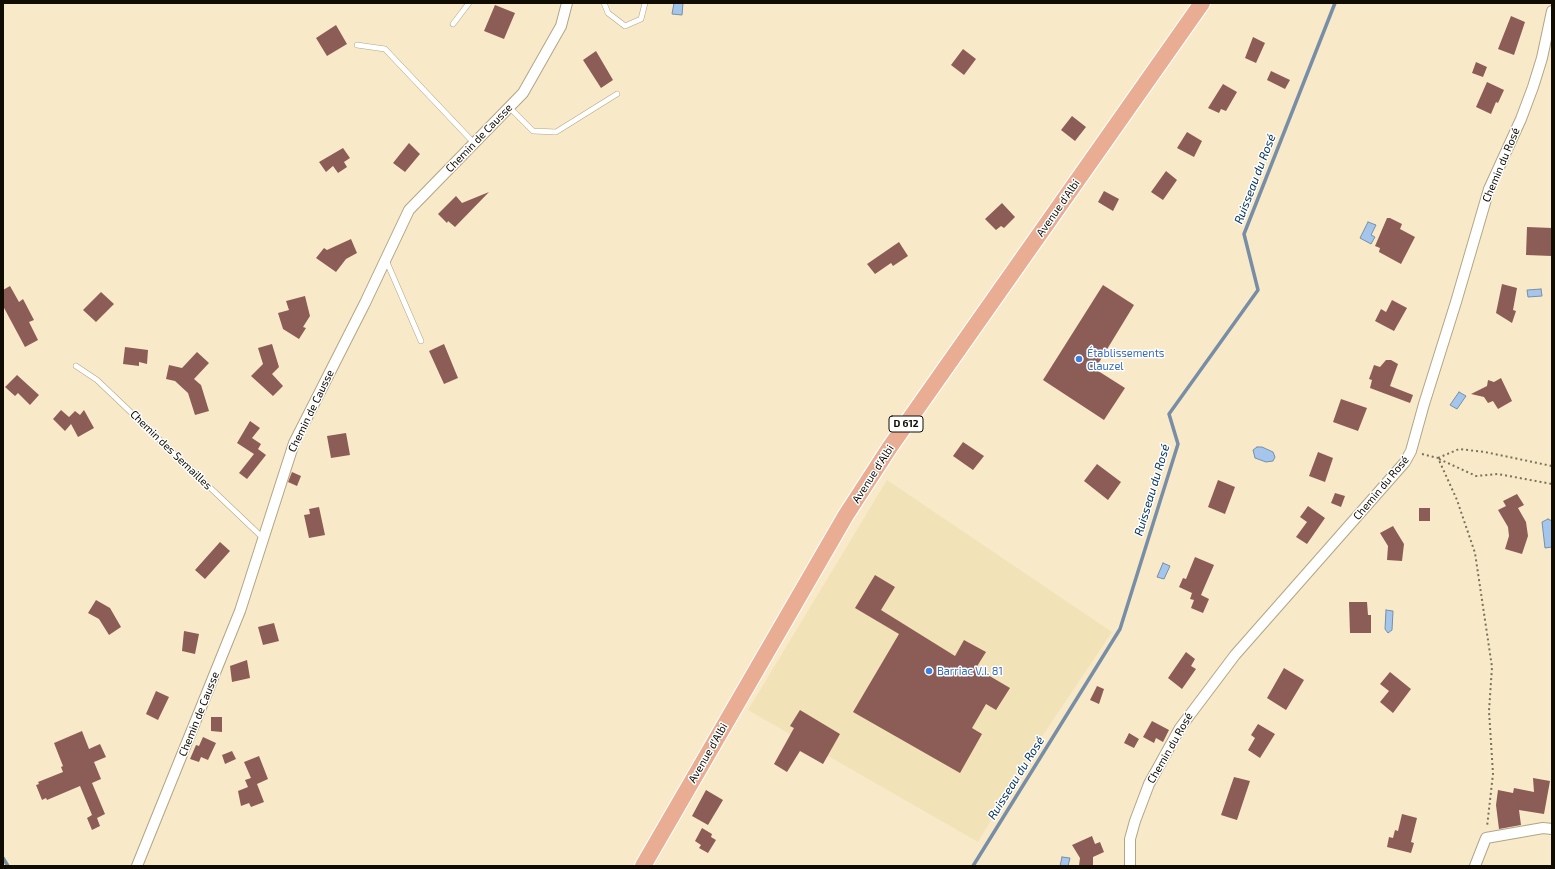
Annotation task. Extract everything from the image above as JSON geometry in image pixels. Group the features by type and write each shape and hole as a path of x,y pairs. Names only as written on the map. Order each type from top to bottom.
{"main road":[{"name":"Avenue d'Albi","path":"642,866 850,509 908,422 1202,3"}],"street":[{"name":"Chemin de Causse","path":"137,866 240,611 294,442 409,210 523,93 561,26 567,3"},
{"name":"Chemin du Rosé","path":"1130,866 1130,839 1135,821 1149,784 1180,728 1235,654 1406,462 1411,451 1489,190 1521,119 1533,87 1542,58 1552,11"},
{"path":"1476,866 1486,838 1543,828 1552,829"}],"lane":[{"path":"453,24 469,3"},
{"path":"604,3 608,13 626,26 642,19 644,3"},
{"path":"356,45 384,49 474,143"},
{"path":"509,108 534,131 556,132 617,94"},
{"path":"386,259 420,340"},
{"name":"Chemin des Semailles","path":"76,366 97,380 263,538"}],"path":[{"path":"1438,458 1459,449 1485,452 1552,466"},
{"path":"1411,451 1438,458 1476,476 1498,474 1552,484"},
{"path":"1438,458 1457,500 1475,553 1492,667 1489,711 1493,774 1486,838"}],"shaded area":[{"name":"Barriac V.I. 81","path":"887,480 1112,632 1031,753 978,842 748,710"}],"water":[{"path":"674,3 683,3 682,15 672,14"},
{"path":"1368,222 1376,225 1371,235 1375,237 1371,244 1360,238"},
{"path":"1541,289 1542,296 1528,297 1527,290"},
{"path":"1459,392 1466,396 1457,409 1450,405"},
{"path":"1257,447 1262,447 1273,452 1275,457 1273,461 1266,462 1255,458 1253,450"},
{"path":"1548,519 1552,521 1552,547 1545,548 1542,522"},
{"path":"1163,563 1170,566 1164,579 1157,577"},
{"path":"1386,610 1393,611 1392,630 1388,633 1385,629"},
{"path":"1062,857 1070,858 1068,866 1060,866"}],"building":[{"path":"495,5 515,13 504,39 484,31"},
{"path":"1511,16 1525,22 1514,55 1498,49"},
{"path":"336,25 347,44 327,56 316,38"},
{"path":"1253,37 1265,43 1256,63 1245,58"},
{"path":"963,49 976,59 964,75 951,65"},
{"path":"596,51 613,80 601,88 583,60"},
{"path":"1476,62 1487,67 1483,77 1472,73"},
{"path":"1271,71 1290,80 1285,89 1267,80"},
{"path":"1487,82 1504,90 1498,103 1496,102 1491,114 1476,107"},
{"path":"1223,84 1237,92 1226,111 1221,109 1219,113 1208,108"},
{"path":"1072,116 1086,127 1075,141 1061,130"},
{"path":"1187,132 1202,141 1194,157 1177,148"},
{"path":"409,143 420,154 405,172 393,163"},
{"path":"343,148 350,158 344,162 347,167 338,173 333,166 326,172 319,162"},
{"path":"1166,171 1177,180 1163,200 1151,192"},
{"path":"1104,191 1119,199 1113,211 1098,202"},
{"path":"489,192 455,227 448,221 447,223 438,214 456,196 462,203"},
{"path":"1002,203 1015,217 1004,228 1001,226 996,230 985,219"},
{"path":"1387,218 1402,224 1400,229 1415,237 1401,264 1379,252 1380,248 1375,246"},
{"path":"1527,227 1552,228 1552,256 1526,255"},
{"path":"351,239 357,253 346,259 336,272 316,258 324,248 327,250"},
{"path":"899,242 908,256 893,266 891,263 875,274 867,264"},
{"path":"1502,284 1517,288 1513,310 1516,311 1512,323 1496,313"},
{"name":"Établissements Clauzel","path":"1103,285 1134,305 1095,369 1125,388 1104,420 1043,380"},
{"path":"10,286 19,302 23,299 34,320 29,322 38,340 25,347 3,306 3,290"},
{"path":"101,292 114,304 96,322 83,310"},
{"path":"305,296 310,316 303,327 306,328 299,339 283,329 278,313 289,310 286,301"},
{"path":"1392,300 1407,308 1394,331 1375,321 1381,309 1386,312"},
{"path":"272,344 279,367 272,374 283,386 273,396 251,376 263,364 258,348"},
{"path":"444,344 458,378 444,384 429,351"},
{"path":"125,347 148,350 147,364 139,362 139,366 123,364"},
{"path":"197,352 209,363 194,379 201,385 209,411 195,415 188,393 175,381 166,379 169,365 182,368"},
{"path":"1386,360 1391,360 1398,364 1390,386 1413,395 1410,403 1370,388 1372,380 1369,379 1374,365 1380,367"},
{"path":"17,375 39,395 30,405 18,393 15,396 5,387"},
{"path":"1501,378 1512,401 1498,409 1493,401 1488,403 1484,397 1471,394 1487,386 1488,380 1494,382"},
{"path":"1341,399 1367,408 1358,431 1333,422"},
{"path":"61,410 69,417 75,411 80,415 84,410 94,428 78,437 71,424 65,431 53,419"},
{"path":"250,421 260,428 252,438 261,444 258,449 266,455 247,479 239,473 254,454 237,443"},
{"path":"346,433 350,455 331,458 327,436"},
{"path":"963,442 984,456 973,470 953,456"},
{"path":"1318,452 1333,458 1325,482 1309,476"},
{"path":"1097,464 1121,482 1108,500 1084,481"},
{"path":"292,472 301,476 297,486 288,482"},
{"path":"1218,480 1235,487 1225,514 1208,507"},
{"path":"1335,493 1345,496 1341,507 1331,503"},
{"path":"1517,494 1524,505 1518,508 1526,522 1528,536 1522,554 1505,549 1509,536 1508,527 1498,510 1506,506 1503,501"},
{"path":"1308,506 1325,518 1307,544 1296,537 1307,522 1300,517"},
{"path":"319,507 325,535 309,538 304,515 310,514 309,509"},
{"path":"1419,508 1430,508 1430,521 1419,521"},
{"path":"1393,526 1404,544 1402,561 1387,560 1388,546 1380,533"},
{"path":"220,542 230,551 205,579 195,570"},
{"path":"1195,557 1214,565 1201,595 1209,599 1203,613 1191,608 1194,600 1190,599 1192,593 1179,587 1183,578 1186,579"},
{"path":"875,575 895,587 881,610 955,656 964,640 986,652 976,668 1010,688 996,710 986,704 972,728 982,734 960,773 853,712 899,634 855,608"},
{"path":"96,600 110,608 121,627 109,635 99,619 88,613"},
{"path":"1349,602 1367,602 1368,615 1371,615 1371,633 1350,633"},
{"path":"274,623 279,641 263,645 258,627"},
{"path":"184,631 199,634 195,654 182,651"},
{"path":"1186,652 1195,659 1191,666 1196,669 1182,689 1168,678"},
{"path":"247,660 250,678 232,682 230,666"},
{"path":"1284,668 1304,680 1286,710 1267,698"},
{"path":"1390,672 1411,689 1393,713 1380,702 1389,691 1380,684"},
{"path":"1097,686 1104,689 1099,704 1090,700"},
{"path":"156,691 169,697 158,720 146,714"},
{"path":"800,710 840,734 823,764 800,751 787,772 774,764 794,728 790,726"},
{"path":"211,717 222,717 222,732 211,731"},
{"path":"1152,721 1169,730 1163,742 1156,738 1154,743 1143,737"},
{"path":"1258,724 1275,734 1260,758 1248,750 1255,738 1251,735"},
{"path":"82,731 89,749 100,744 106,757 94,762 101,779 92,783 105,814 97,818 100,826 92,830 87,818 92,815 80,786 47,800 46,798 42,800 36,785 39,784 38,782 63,772 61,767 63,766 54,743"},
{"path":"1129,733 1139,739 1134,748 1124,743"},
{"path":"203,737 216,743 208,760 201,757 199,762 190,759 196,745 199,746"},
{"path":"232,751 236,759 225,764 222,755"},
{"path":"259,756 268,779 257,784 264,802 251,807 249,803 241,806 238,791 248,787 245,780 251,778 244,762"},
{"path":"1234,777 1250,781 1237,820 1221,815"},
{"path":"1533,778 1550,781 1544,814 1519,810 1521,825 1499,829 1496,805 1498,790 1513,793 1514,788 1534,792"},
{"path":"706,790 723,800 708,825 692,816"},
{"path":"1402,814 1417,818 1411,842 1414,843 1411,853 1387,847 1389,837 1393,838 1395,830 1398,831"},
{"path":"702,828 712,834 711,837 716,840 708,853 699,848 701,845 695,841"},
{"path":"1092,836 1095,844 1100,842 1104,852 1093,857 1093,866 1079,866 1080,858 1072,845"}],"waterway":[{"name":"Ruisseau du Rosé","path":"973,866 1120,629 1178,444 1169,414 1258,290 1244,234 1335,3"},
{"path":"3,858 8,866"}],"place":[{"name":"Établissements Clauzel","path":"1079,359"},
{"name":"Barriac V.I. 81","path":"929,671"}]}
